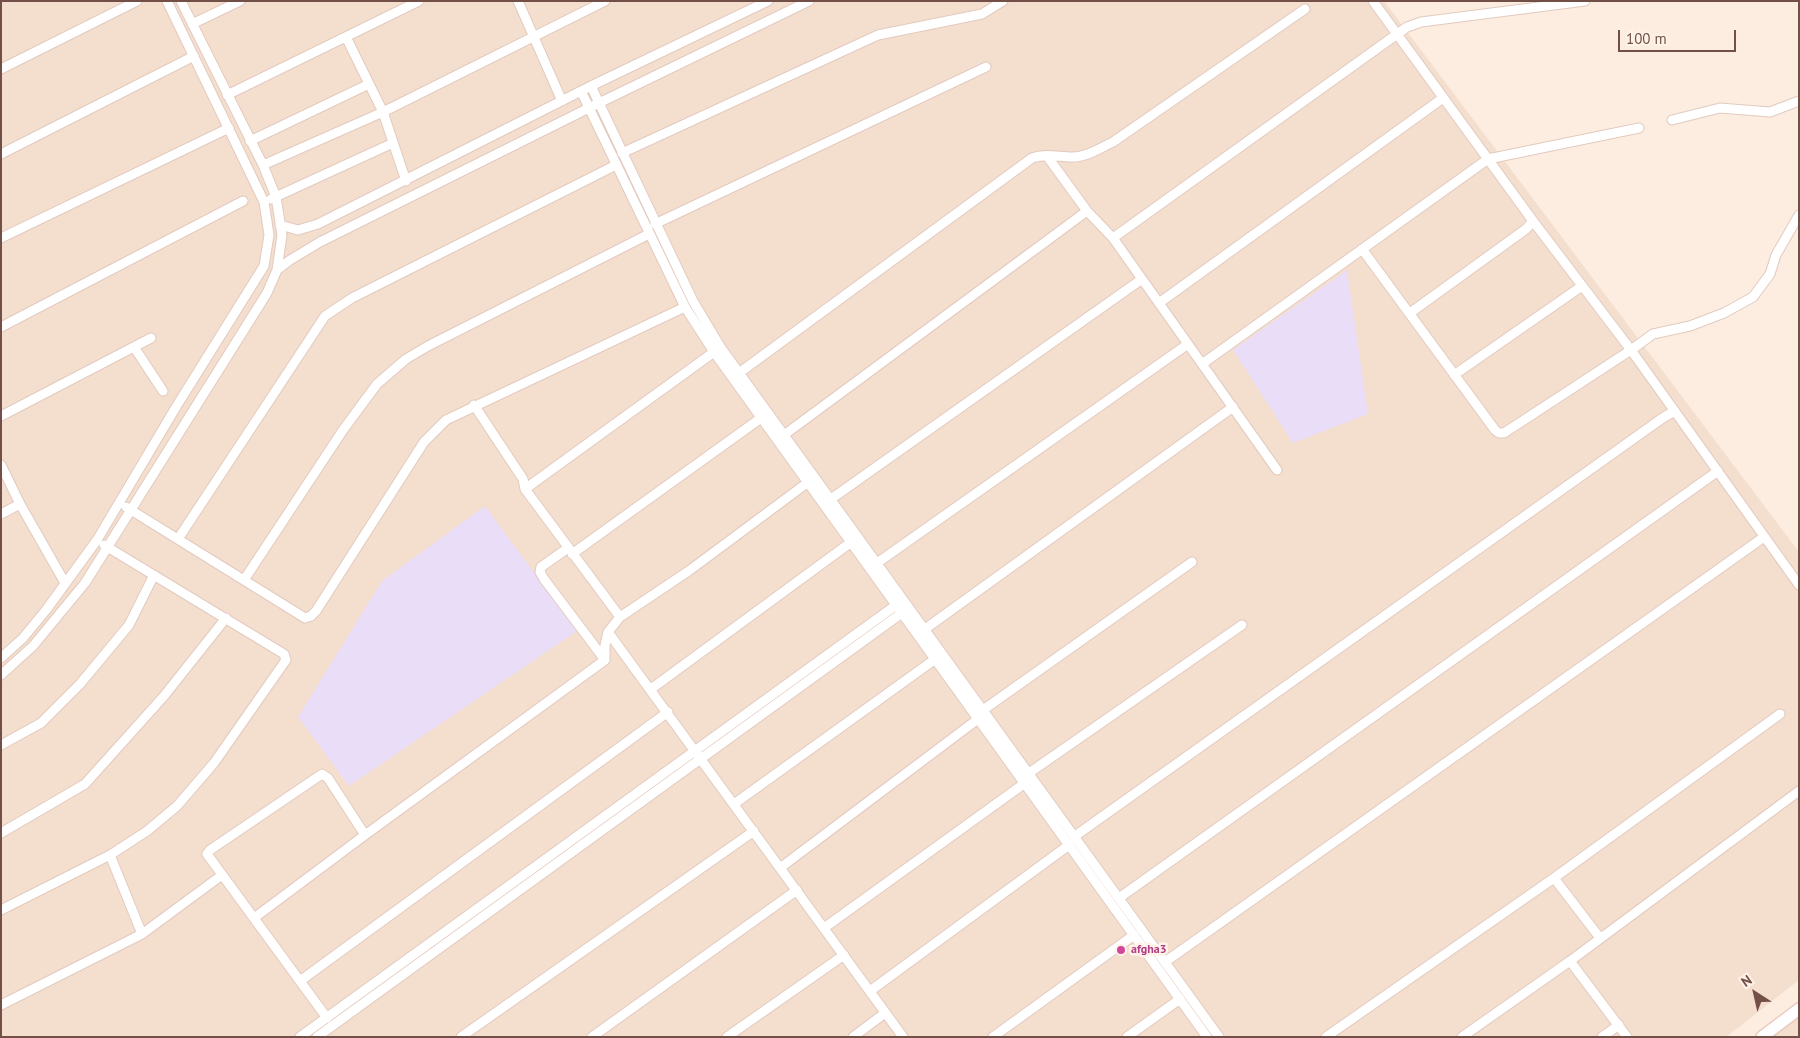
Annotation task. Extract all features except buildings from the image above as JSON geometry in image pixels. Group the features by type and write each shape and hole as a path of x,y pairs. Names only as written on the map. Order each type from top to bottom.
{"main road":[{"path":"1762,1037 1799,1009"}],"street":[{"path":"1,70 137,1"},
{"path":"1,658 23,638 46,610 97,540 176,407 264,266 269,235 264,202 167,1"},
{"path":"1,675 33,646 85,583 267,292 276,270 282,235 276,197 263,166 181,1"},
{"path":"192,24 240,1"},
{"path":"227,95 419,1"},
{"path":"518,1 562,101"},
{"path":"263,166 383,112 605,1"},
{"path":"280,225 298,230 311,227 406,181 591,86 768,1"},
{"path":"276,270 320,242 809,1"},
{"path":"622,153 878,35 982,14 1003,1"},
{"path":"1372,1 1533,221 1631,350 1799,585"},
{"path":"1113,238 1407,27 1421,22 1585,1"},
{"path":"739,373 1032,158 1039,156 1084,156 1113,142 1305,9"},
{"path":"346,37 383,112 406,181"},
{"path":"1,154 194,56"},
{"path":"655,224 986,67"},
{"path":"250,141 369,84"},
{"path":"591,86 714,352 850,543 899,602"},
{"path":"581,91 685,307 698,318 721,348 831,499 877,564 934,660 1205,1033"},
{"path":"1159,303 1443,98"},
{"path":"1672,120 1720,108 1770,112 1799,101"},
{"path":"1,238 229,128"},
{"path":"1202,364 1488,159 1639,128"},
{"path":"264,202 394,143"},
{"path":"1047,156 1088,211 1113,238 1278,470"},
{"path":"178,539 326,316 352,298 616,165"},
{"path":"1,327 243,201"},
{"path":"784,435 1088,211"},
{"path":"1362,249 1496,430 1499,433 1504,433 1631,350 1652,334 1690,326 1724,313 1753,297 1770,274 1776,255 1799,215"},
{"path":"1410,313 1533,221"},
{"path":"244,580 343,430 384,377 406,359 428,346 649,234"},
{"path":"831,499 1142,279"},
{"path":"1454,375 1582,286"},
{"path":"120,503 305,618 310,616 321,603 424,442 446,420 685,307"},
{"path":"1,416 151,338"},
{"path":"877,564 1188,344"},
{"path":"134,347 163,391"},
{"path":"525,489 714,352"},
{"path":"474,406 523,479 525,489 620,617"},
{"path":"925,629 1233,407"},
{"path":"1075,836 1664,417 1675,412"},
{"path":"605,660 540,572 541,567 570,551 761,418"},
{"path":"1,465 20,504 65,583"},
{"path":"1119,898 1718,471"},
{"path":"605,660 605,644 608,632 620,617 690,570 807,483"},
{"path":"1,514 20,504"},
{"path":"1165,962 1764,537"},
{"path":"1,910 110,855 147,831 177,806 214,763 284,666 286,660 284,654 97,540"},
{"path":"651,689 850,543"},
{"path":"983,710 1192,562"},
{"path":"1,745 41,723 80,684 129,625 154,575"},
{"path":"314,1034 327,1018 899,602"},
{"path":"905,611 925,629 1219,1037"},
{"path":"300,1037 314,1034 701,759 905,611"},
{"path":"1,833 85,784 164,696 226,618"},
{"path":"1029,773 1242,625"},
{"path":"608,632 903,1037"},
{"path":"254,918 365,834 605,660"},
{"path":"734,804 934,660"},
{"path":"300,981 668,712"},
{"path":"1326,1037 1554,878 1780,714"},
{"path":"780,868 978,719"},
{"path":"327,1018 207,854 210,850 322,774 328,778 365,834"},
{"path":"824,928 1025,783"},
{"path":"1462,1037 1570,961 1799,791"},
{"path":"461,1037 754,831"},
{"path":"870,991 1068,844"},
{"path":"110,855 142,934"},
{"path":"1,1005 142,934 222,875"},
{"path":"1554,878 1600,938"},
{"path":"592,1037 797,890"},
{"path":"993,1037 1134,935"},
{"path":"728,1037 844,955"},
{"path":"1570,961 1627,1037"},
{"path":"1127,1037 1180,999"},
{"path":"853,1037 885,1013"},
{"path":"1205,1033 1209,1023"},
{"path":"1602,1037 1619,1025"}],"shaded area":[{"path":"1,1 1384,1 1799,552 1799,980 1726,1037 1,1037"},
{"path":"1347,270 1368,414 1293,443 1233,350"},
{"path":"485,506 577,631 349,786 298,717 382,581"},
{"path":"1799,1009 1799,1037 1762,1037"}],"place":[{"name":"afgha3","path":"1121,950"}]}
